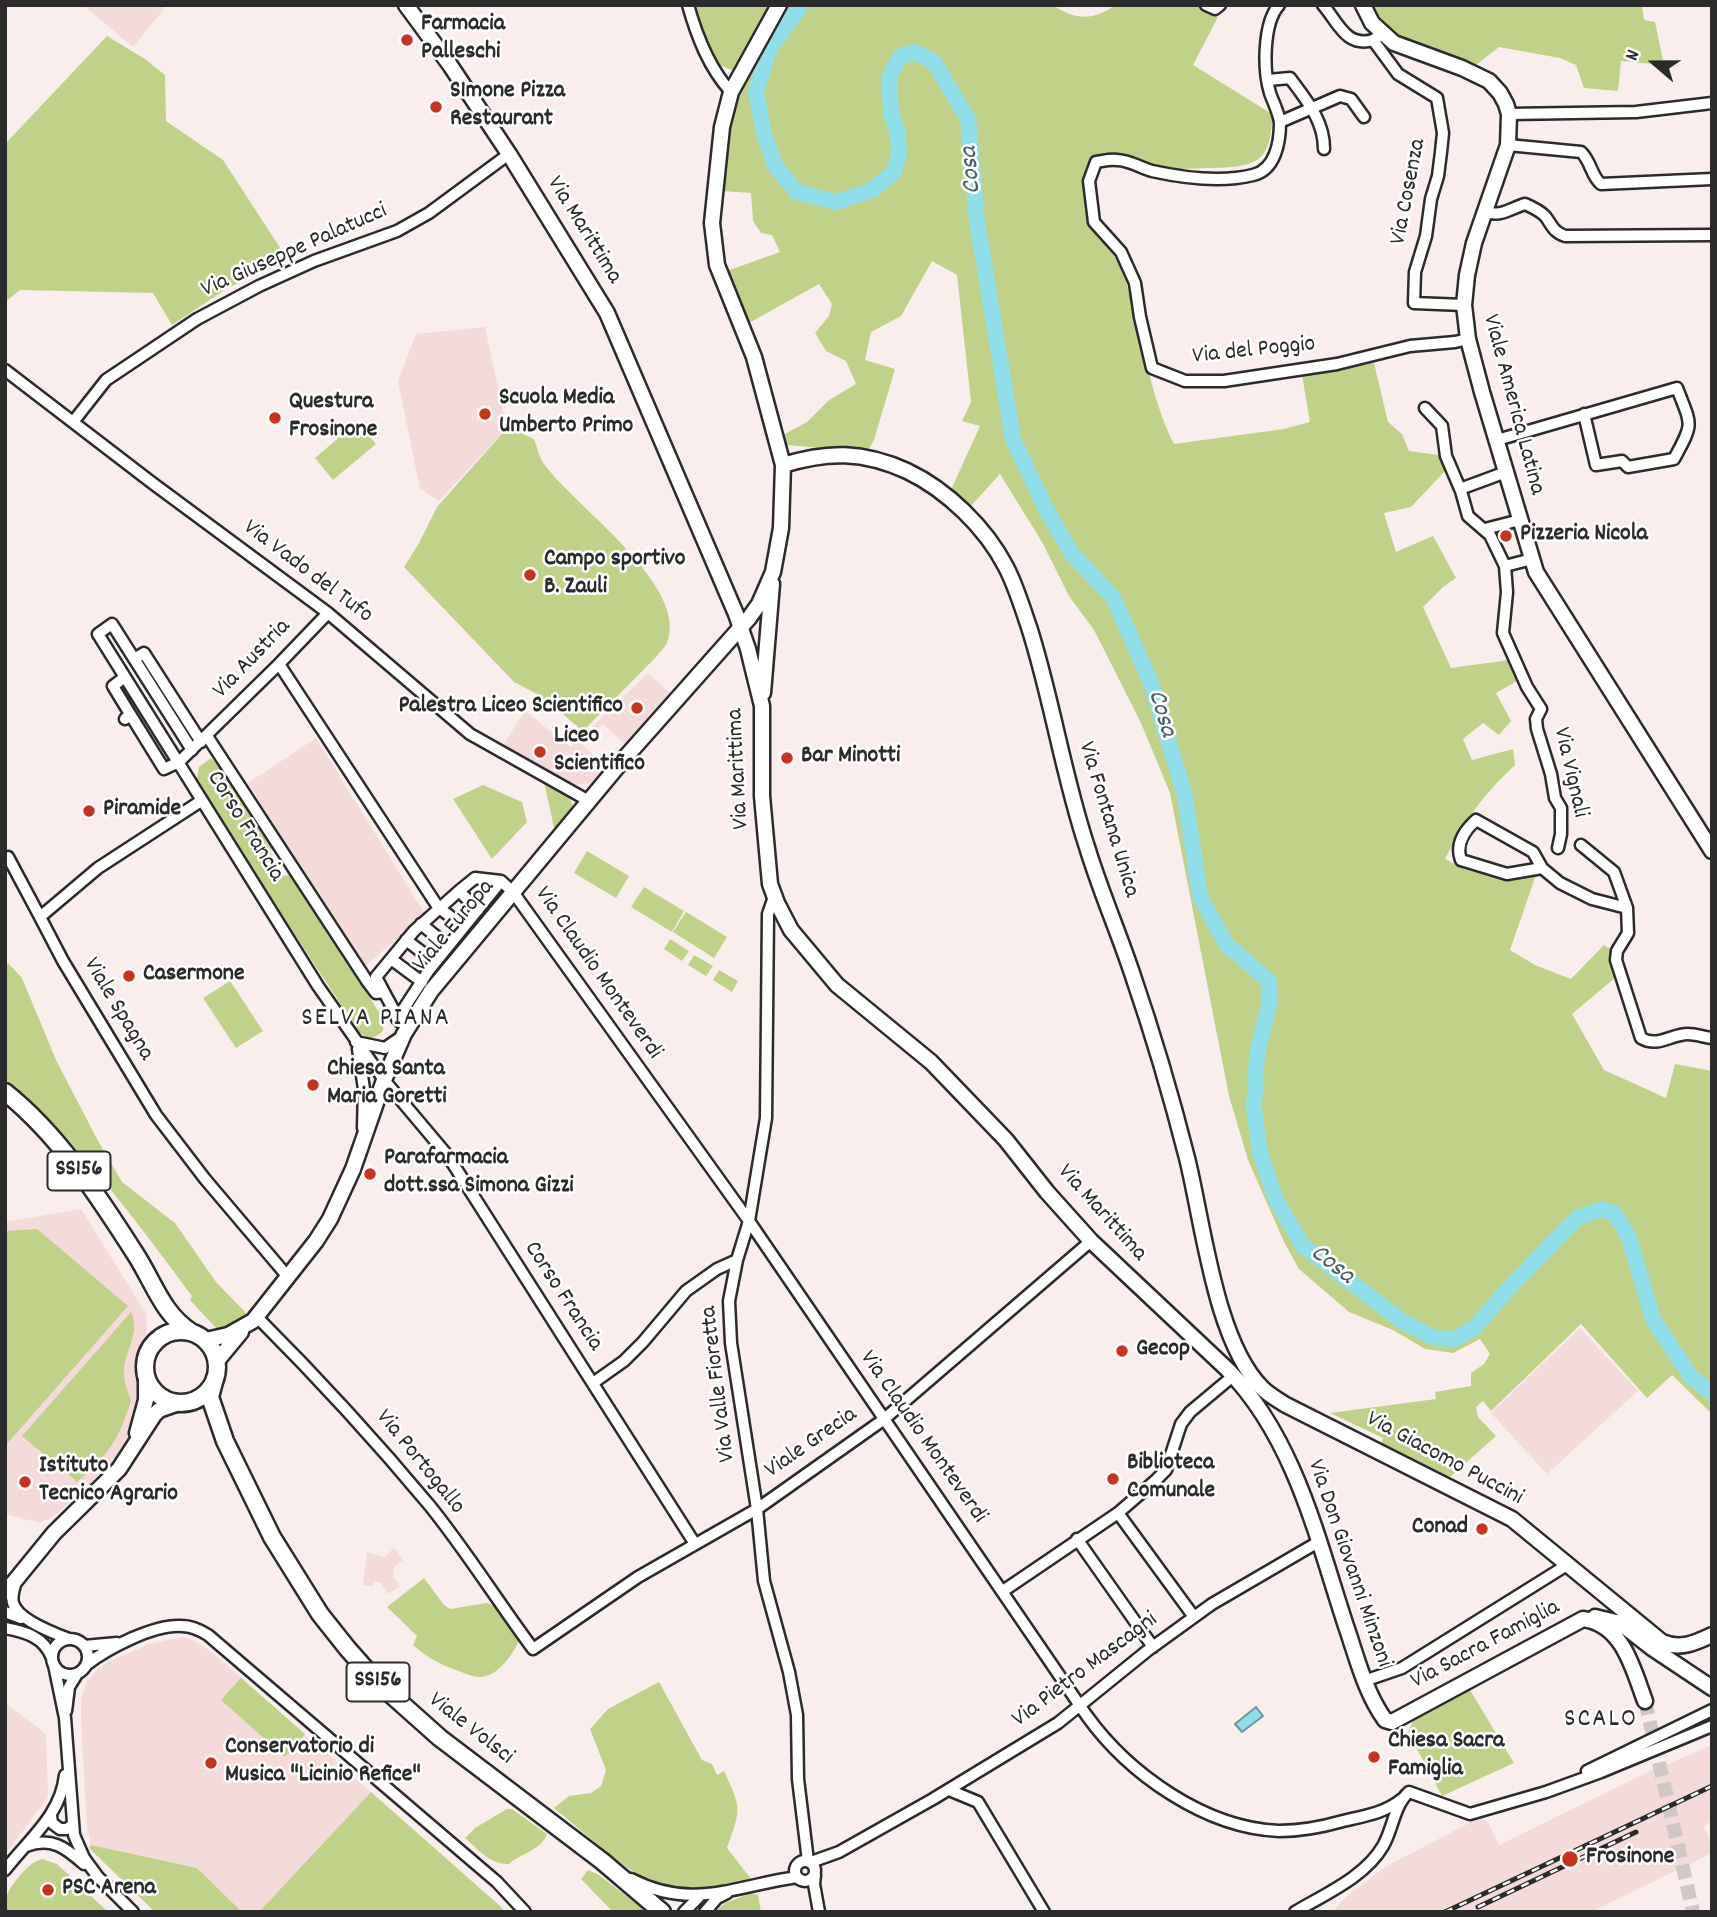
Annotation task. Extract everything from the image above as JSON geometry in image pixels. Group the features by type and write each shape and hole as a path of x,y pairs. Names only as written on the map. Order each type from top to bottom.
{"main road":[{"name":"Via Marittima","path":"406,5 509,154 607,313 741,627 762,706 762,796 770,884 791,930 837,985 931,1062 1006,1140 1047,1192 1091,1241 1238,1381"},
{"path":"762,706 773,572 781,528 783,466 754,357 717,265 712,223 722,127 731,92 779,5"},
{"path":"1363,5 1377,37 1462,68 1489,81 1500,93 1509,114"},
{"name":"Viale America Latina","path":"1509,114 1508,145 1467,275 1464,305 1468,339 1536,572 1712,851"},
{"name":"Via Fontana Unica","path":"783,466 810,457 842,455 888,463 918,476 949,498 982,533 1006,566 1033,639 1086,845 1163,1065 1188,1162 1213,1278 1233,1340 1260,1387 1284,1404"},
{"name":"Viale Europa","path":"243,1329 257,1317 330,1219 362,1146 403,1028 430,991 589,801 741,627 759,604 773,572"},
{"name":"SS156","path":"5,1092 20,1104 67,1155 108,1212 177,1322 211,1346 217,1361"},
{"name":"SS156","path":"146,1375 147,1355 159,1339 162,1326 160,1298"},
{"path":"159,1339 174,1331 217,1339 243,1329"},
{"path":"217,1361 243,1329"},
{"path":"1212,1356 1217,1358 1223,1355 1233,1340"},
{"name":"Viale Volsci","path":"217,1361 210,1397 225,1441"},
{"path":"134,1445 146,1400 146,1375"},
{"name":"Viale Volsci","path":"146,1375 158,1395 204,1410 225,1441 279,1548 320,1614 376,1681 440,1738 602,1861 662,1912"},
{"path":"5,1593 54,1533 119,1469 159,1410 185,1403 206,1393 215,1378"},
{"name":"Via Don Giovanni Minzoni","path":"1238,1381 1268,1423 1299,1485 1320,1541 1364,1681 1382,1716 1388,1721"},
{"path":"1268,1423 1267,1417 1271,1408 1278,1403 1284,1404"},
{"name":"Via Giacomo Puccini","path":"1284,1404 1512,1519 1600,1596 1614,1602 1656,1639 1669,1646 1684,1646 1712,1635"},
{"path":"1600,1596 1645,1702"},
{"path":"1583,1619 1597,1611 1600,1596"},
{"path":"1583,1619 1595,1617 1620,1623 1712,1688"},
{"name":"Via Sacra Famiglia","path":"1388,1721 1392,1722 1583,1619 1596,1621 1619,1640"}],"street":[{"path":"688,5 709,62 731,92"},
{"path":"1206,5 1215,9 1220,5"},
{"name":"Via del Poggio","path":"1279,5 1269,21 1266,55 1269,90 1280,121 1272,163 1263,172 1220,180 1150,170 1119,159 1096,162 1089,181 1094,222 1121,253 1135,283 1152,368 1185,382 1224,381 1337,363 1410,346 1468,339"},
{"path":"1323,5 1347,38 1359,42 1377,37"},
{"name":"Via Cosenza","path":"1377,37 1398,74 1437,98 1441,118 1443,133 1438,176 1431,199 1426,236 1415,272 1414,303 1464,305"},
{"path":"1268,80 1290,78 1312,107 1324,134 1324,149"},
{"path":"1280,121 1335,97 1346,97 1355,103 1364,117"},
{"path":"1509,114 1636,112 1712,103"},
{"path":"1508,145 1581,152 1587,158 1596,180 1601,184 1712,180"},
{"name":"Via Giuseppe Palatucci","path":"73,422 106,380 197,319 314,261 397,230 429,213 509,154"},
{"path":"1485,212 1504,214 1524,204 1536,209 1557,233 1565,236 1712,235"},
{"name":"Via Vado del Tufo","path":"5,370 150,482 328,612 470,734 589,801"},
{"path":"1497,440 1584,414 1676,388 1690,423 1689,431 1674,459 1628,467 1622,461 1596,465 1584,414"},
{"name":"Via Vignali","path":"1425,408 1442,426 1446,456 1468,516 1485,529 1505,566 1507,592 1503,633 1523,680 1541,709 1536,719 1537,729 1552,774 1555,798 1561,808 1558,848"},
{"path":"1460,489 1506,471"},
{"path":"1485,529 1520,520"},
{"path":"1505,566 1532,559"},
{"name":"Via Austria","path":"179,762 328,612"},
{"name":"Corso Francia","path":"134,659 112,624 98,634 201,801 356,1042 448,1156 695,1544"},
{"path":"192,750 134,659 144,653 367,981 376,993 383,992"},
{"path":"279,664 438,907 464,927"},
{"path":"125,677 113,686 127,716 164,769 179,762"},
{"path":"40,917 98,868 201,801"},
{"path":"1542,868 1507,874 1473,866 1461,860 1457,851 1461,839 1476,820 1533,852 1542,868 1577,893 1627,908"},
{"path":"1581,845 1614,872 1627,908 1628,933 1617,951 1616,960 1642,1038 1647,1042 1658,1042 1686,1034 1712,1038"},
{"name":"Viale Spagna","path":"8,857 63,961 156,1115 205,1179 288,1277"},
{"path":"403,1028 376,977 421,924 458,891 475,878 501,881"},
{"path":"362,1146 364,1088 356,1042 385,1048 403,1028 422,982 435,962 501,881"},
{"name":"Via Claudio Monteverdi","path":"501,881 513,892 749,1222 1100,1734 1143,1775 1187,1802 1244,1826 1278,1831 1307,1830 1388,1810 1402,1799"},
{"path":"458,891 478,910"},
{"name":"Via Valle Fioretta","path":"774,897 768,914 766,1118 749,1222 737,1260 729,1301 731,1343 757,1509 764,1581 789,1672 797,1715 798,1779 806,1870 819,1912"},
{"path":"421,924 448,946"},
{"path":"406,940 435,962"},
{"path":"391,958 422,982"},
{"name":"Viale Grecia","path":"533,1649 613,1593 757,1509 883,1420 1091,1241"},
{"path":"593,1383 624,1361 686,1291 717,1269 737,1260"},
{"name":"Via Portogallo","path":"257,1317 379,1445 431,1508 533,1649"},
{"path":"1003,1591 1118,1513 1166,1470 1181,1424 1190,1412 1238,1381"},
{"path":"1118,1513 1194,1618"},
{"path":"1077,1539 1153,1647"},
{"name":"Via Pietro Mascagni","path":"602,1861 659,1892 687,1896 751,1885 806,1870 949,1790 1058,1723 1153,1647 1194,1618 1242,1586 1320,1541"},
{"path":"1364,1681 1402,1668 1567,1565"},
{"path":"17,1577 12,1601 28,1620"},
{"path":"5,1612 84,1646 128,1641 172,1626 194,1628 217,1640 497,1882 525,1912"},
{"path":"5,1621 45,1644 53,1662 65,1718 73,1824 79,1849 98,1877"},
{"path":"5,1629 23,1632"},
{"path":"53,1662 56,1646 69,1639"},
{"path":"65,1718 69,1687 77,1674 86,1665 128,1641"},
{"path":"84,1646 88,1655 86,1665"},
{"path":"53,1662 66,1674 77,1674"},
{"path":"1546,1792 1712,1710"},
{"path":"1295,1912 1351,1878 1370,1863 1385,1843 1402,1799 1409,1792 1470,1814 1546,1792 1620,1765 1712,1726"},
{"path":"5,1870 51,1815 64,1787 67,1753"},
{"path":"949,1790 978,1802 1044,1912"},
{"path":"1382,1811 1393,1821"},
{"path":"51,1815 54,1825 60,1829 67,1829 73,1824"},
{"path":"26,1846 40,1842 55,1843 72,1854 134,1912"},
{"name":"Via Pietro Mascagni","path":"706,1911 717,1898 737,1888"},
{"path":"684,1912 699,1896"}],"shaded area":[{"path":"83,5 167,5 133,47"},
{"path":"485,327 504,416 502,433 439,501 420,489 398,381 416,334"},
{"path":"648,673 671,694 626,745 603,724 581,743 607,768 593,783 574,785 503,745 525,711 571,747"},
{"path":"316,738 425,914 362,969 248,783"},
{"path":"81,1209 147,1315 146,1337 135,1359 141,1392 140,1404 128,1438 111,1463 57,1514 40,1523 5,1514 5,1222"},
{"path":"1580,1328 1638,1391 1547,1474 1491,1413"},
{"path":"394,1548 403,1560 394,1567 393,1577 400,1586 389,1594 380,1582 374,1582 373,1586 363,1585 367,1552 384,1557"},
{"name":"Conservatorio di Musica \"Licinio Refice\"","path":"183,1637 195,1641 213,1653 371,1792 259,1912 242,1912 197,1868 91,1845 87,1827 81,1720 81,1699 87,1682 96,1670 110,1661 152,1643"},
{"path":"5,1703 46,1734 48,1797 5,1855"},
{"path":"1712,1745 1712,1821 1703,1826 1712,1842 1712,1853 1591,1912 1332,1912 1348,1895 1385,1867 1473,1821 1482,1819 1488,1822 1499,1845 1644,1774"}],"green space":[{"path":"692,5 772,5 736,72 711,61"},
{"path":"788,5 1053,5 1069,14 1084,17 1099,14 1115,5 1202,5 1218,17 1193,65 1272,114 1271,131 1264,153 1248,164 1181,169 1100,155 1090,163 1086,178 1084,197 1087,219 1119,264 1132,302 1158,405 1174,444 1284,429 1310,422 1302,375 1374,363 1388,422 1402,434 1409,451 1439,455 1445,471 1411,507 1384,513 1396,552 1433,536 1456,578 1423,607 1451,668 1509,660 1517,681 1496,693 1511,721 1499,735 1483,723 1463,739 1472,760 1513,749 1515,765 1476,809 1445,859 1466,870 1504,880 1536,875 1510,950 1535,965 1571,979 1604,945 1613,951 1611,964 1616,977 1572,1014 1604,1070 1666,1098 1675,1064 1712,1071 1712,1414 1672,1375 1647,1398 1581,1324 1491,1411 1483,1401 1476,1407 1478,1417 1496,1436 1450,1477 1382,1443 1383,1438 1330,1413 1436,1399 1435,1392 1471,1386 1471,1373 1484,1364 1490,1354 1480,1339 1453,1353 1425,1349 1393,1330 1349,1312 1299,1269 1284,1242 1248,1160 1229,1096 1170,793 1141,723 1094,630 1069,596 1042,542 1000,474 969,508 950,492 980,426 962,421 971,402 957,275 932,261 901,316 871,332 865,360 895,369 874,440 867,452 787,445 783,435 807,422 829,400 856,384 846,361 826,351 815,333 829,316 832,304 819,284 747,324 724,272 780,252 772,235 761,233 753,221 751,193 722,191 732,103 758,52"},
{"path":"1368,5 1642,5 1644,20 1655,22 1664,65 1621,61 1618,91 1584,88 1576,65 1560,58 1499,47 1476,65 1396,38 1380,26"},
{"path":"107,36 145,59 165,75 166,121 223,160 288,260 228,288 172,325 153,293 20,290 5,302 5,144"},
{"path":"357,422 376,444 333,480 315,458"},
{"name":"Campo sportivo B. Zauli","path":"508,427 534,439 544,464 646,572 662,597 670,621 664,648 583,731 541,696 514,682 404,567 437,507"},
{"path":"211,758 235,784 276,848 269,850 283,876 292,875 384,1020 383,1031 376,1036 368,1037 358,1031 196,783 199,767"},
{"path":"544,782 569,797 573,806 555,832"},
{"path":"483,785 522,802 527,822 492,859 453,799"},
{"path":"587,851 629,876 616,898 574,873"},
{"path":"644,887 684,911 672,932 631,907"},
{"path":"686,912 727,937 714,958 673,932"},
{"path":"670,939 689,951 682,961 664,949"},
{"path":"694,955 713,966 706,976 688,965"},
{"path":"8,963 22,978 56,1060 122,1182 175,1223 216,1282 248,1315 236,1328 216,1328 190,1300 192,1296 81,1154 5,1079 5,967"},
{"path":"719,970 738,981 732,992 713,980"},
{"path":"230,981 263,1031 236,1048 203,998"},
{"path":"37,1229 128,1306 6,1445 5,1236 7,1231"},
{"path":"131,1312 134,1333 124,1371 131,1401 111,1446 77,1482 22,1436"},
{"path":"424,1578 450,1609 487,1603 497,1607 520,1639 498,1670 484,1677 472,1676 438,1663 413,1645 417,1636 387,1607"},
{"path":"241,1678 305,1734 285,1757 221,1700"},
{"path":"659,1682 702,1760 712,1764 717,1775 724,1771 738,1809 727,1848 751,1879 695,1892 677,1891 661,1886 645,1879 612,1857 554,1808 569,1796 591,1793 601,1786 606,1770 590,1729 608,1709"},
{"path":"1470,1690 1514,1763 1442,1796 1408,1732 1413,1721"},
{"path":"371,1792 500,1906 505,1912 259,1912"},
{"path":"507,1809 512,1809 547,1834 536,1848 509,1864 502,1864 490,1859 465,1838 475,1828"},
{"path":"91,1845 197,1868 242,1912 155,1912 89,1848"},
{"name":"PSC Arena","path":"42,1859 57,1864 108,1912 5,1912 5,1899 13,1884 27,1868"},
{"path":"588,1870 599,1875 647,1912 613,1912 581,1879"},
{"path":"751,1893 758,1895 761,1912 715,1912 725,1903"}],"water":[{"path":"1256,1707 1263,1716 1242,1732 1235,1724"}],"waterway":[{"name":"Cosa","path":"801,5 769,50 756,92 764,134 776,167 797,192 836,202 872,190 894,172 899,153 898,133 891,112 889,77 900,57 915,52 934,62 968,119 977,221 1013,439 1046,509 1072,554 1113,597 1151,683 1185,796 1200,896 1226,944 1269,981 1269,1004 1257,1054 1254,1108 1260,1153 1277,1202 1303,1246 1402,1321 1434,1338 1455,1339 1474,1328 1577,1218 1602,1209 1615,1214 1629,1238 1653,1319 1691,1377 1712,1393"}],"tunnel":[{"path":"1645,1701 1693,1912"}],"railway":[{"path":"1445,1912 1712,1786"},
{"path":"1478,1907 1636,1832"}],"place":[{"name":"Farmacia Palleschi","path":"407,40"},
{"name":"S1mone Pizza Restaurant","path":"436,107"},
{"name":"Scuola Media Umberto Primo","path":"485,414"},
{"name":"Questura Frosinone","path":"275,418"},
{"name":"Pizzeria Nicola","path":"1506,536"},
{"name":"Campo sportivo B. Zauli","path":"530,575"},
{"name":"Palestra Liceo Scientifico","path":"637,708"},
{"name":"Liceo Scientifico","path":"540,752"},
{"name":"Bar Minotti","path":"787,758"},
{"name":"Piramide","path":"89,811"},
{"name":"Casermone","path":"129,976"},
{"name":"Chiesa Santa Maria Goretti","path":"313,1085"},
{"name":"Parafarmacia dott.ssa Simona Gizzi","path":"370,1174"},
{"name":"Gecop","path":"1122,1351"},
{"name":"Biblioteca Comunale","path":"1113,1479"},
{"name":"Istituto Tecnico Agrario","path":"25,1482"},
{"name":"Conad","path":"1482,1529"},
{"name":"Chiesa Sacra Famiglia","path":"1374,1757"},
{"name":"Conservatorio di Musica \"Licinio Refice\"","path":"211,1763"},
{"name":"Frosinone","path":"1570,1859"},
{"name":"PSC Arena","path":"48,1890"}],"district":[{"name":"SELVA PIANA","path":"376,1020"},
{"name":"SCALO","path":"1601,1721"}]}
